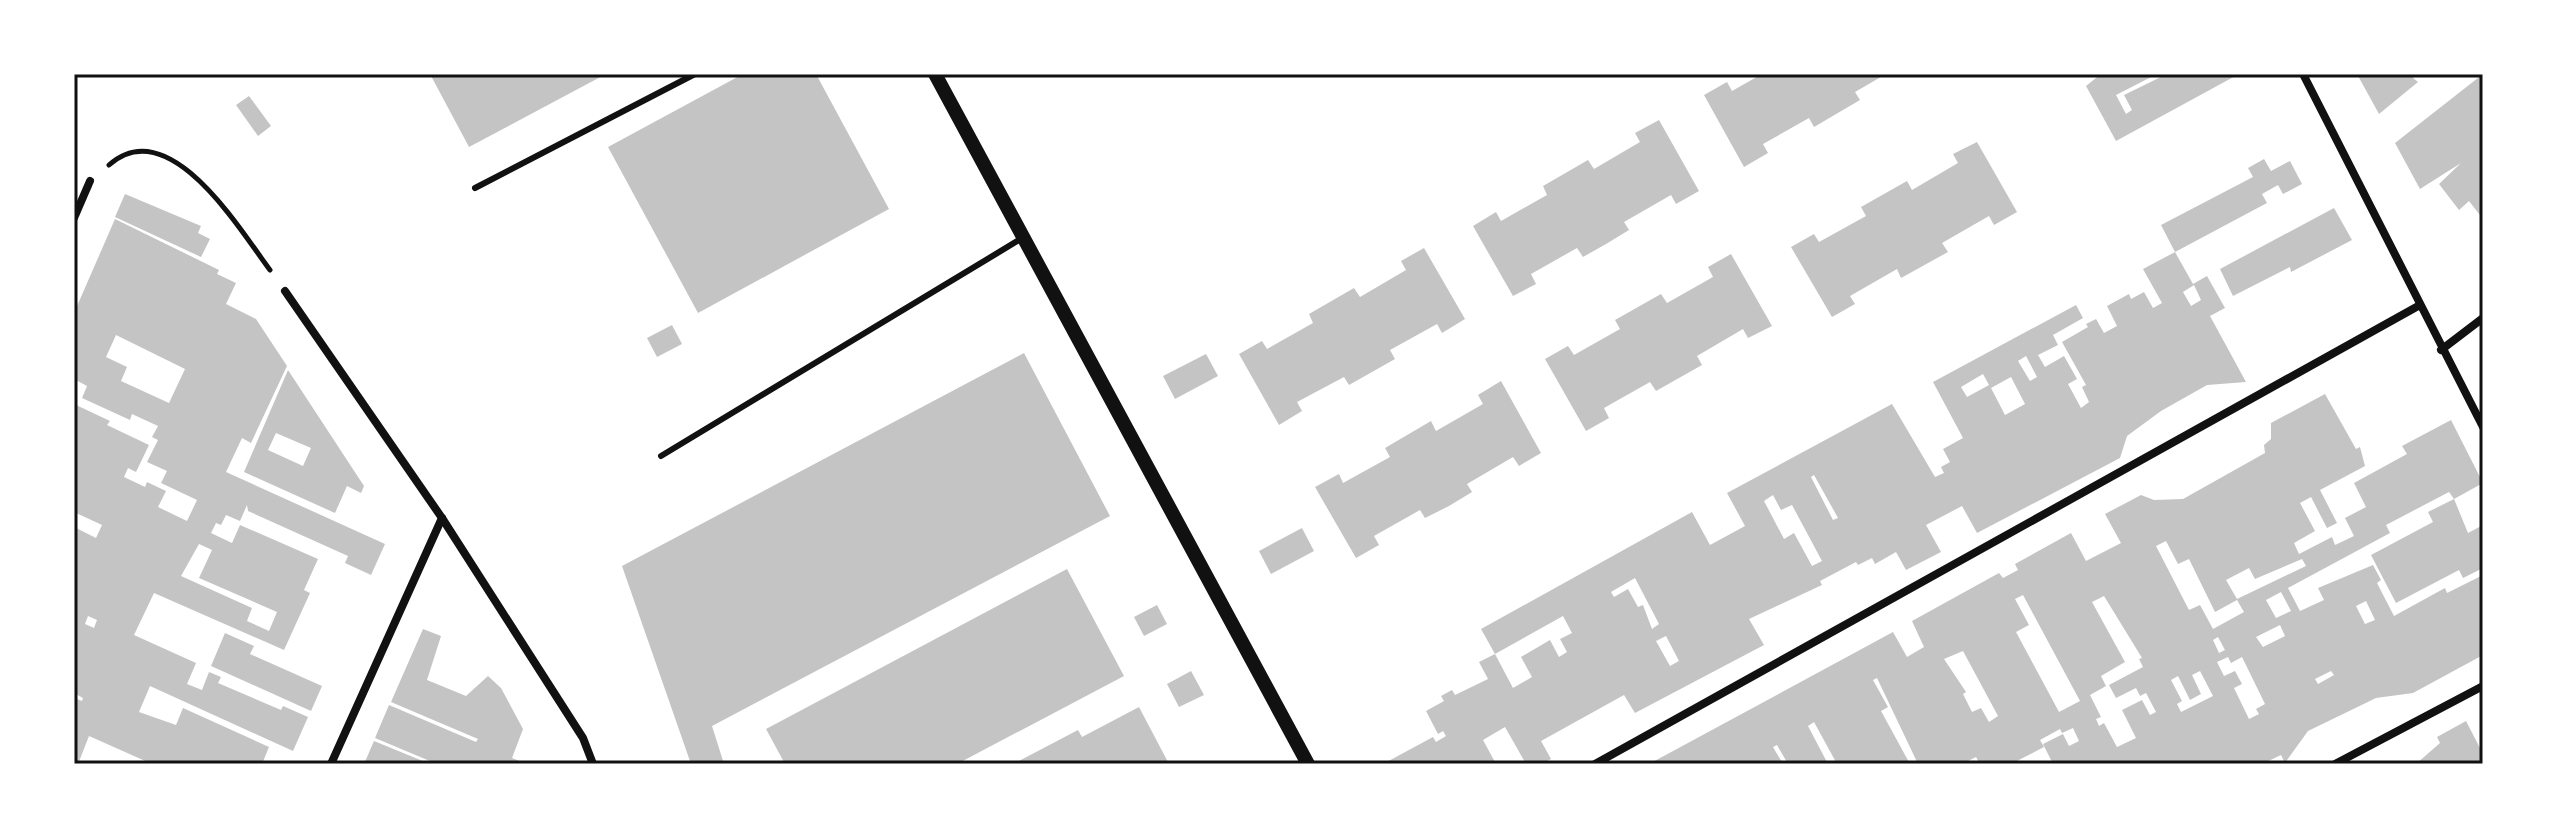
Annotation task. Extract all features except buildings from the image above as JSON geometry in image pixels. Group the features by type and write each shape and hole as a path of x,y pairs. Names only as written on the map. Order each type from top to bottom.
{"street":[{"path":"935,74 1308,764"},
{"path":"2303,74 2441,350 2483,427"},
{"path":"74,218 90,181"},
{"path":"285,291 442,518 583,738 593,764"},
{"path":"1595,764 2420,305"},
{"path":"2441,350 2483,318"},
{"path":"331,764 442,518"},
{"path":"2335,764 2483,686"}],"lane":[{"path":"475,188 695,74"},
{"path":"661,456 1024,237"}],"path":[{"path":"90,181 117,158 145,150 172,157 216,196 285,291"}]}
